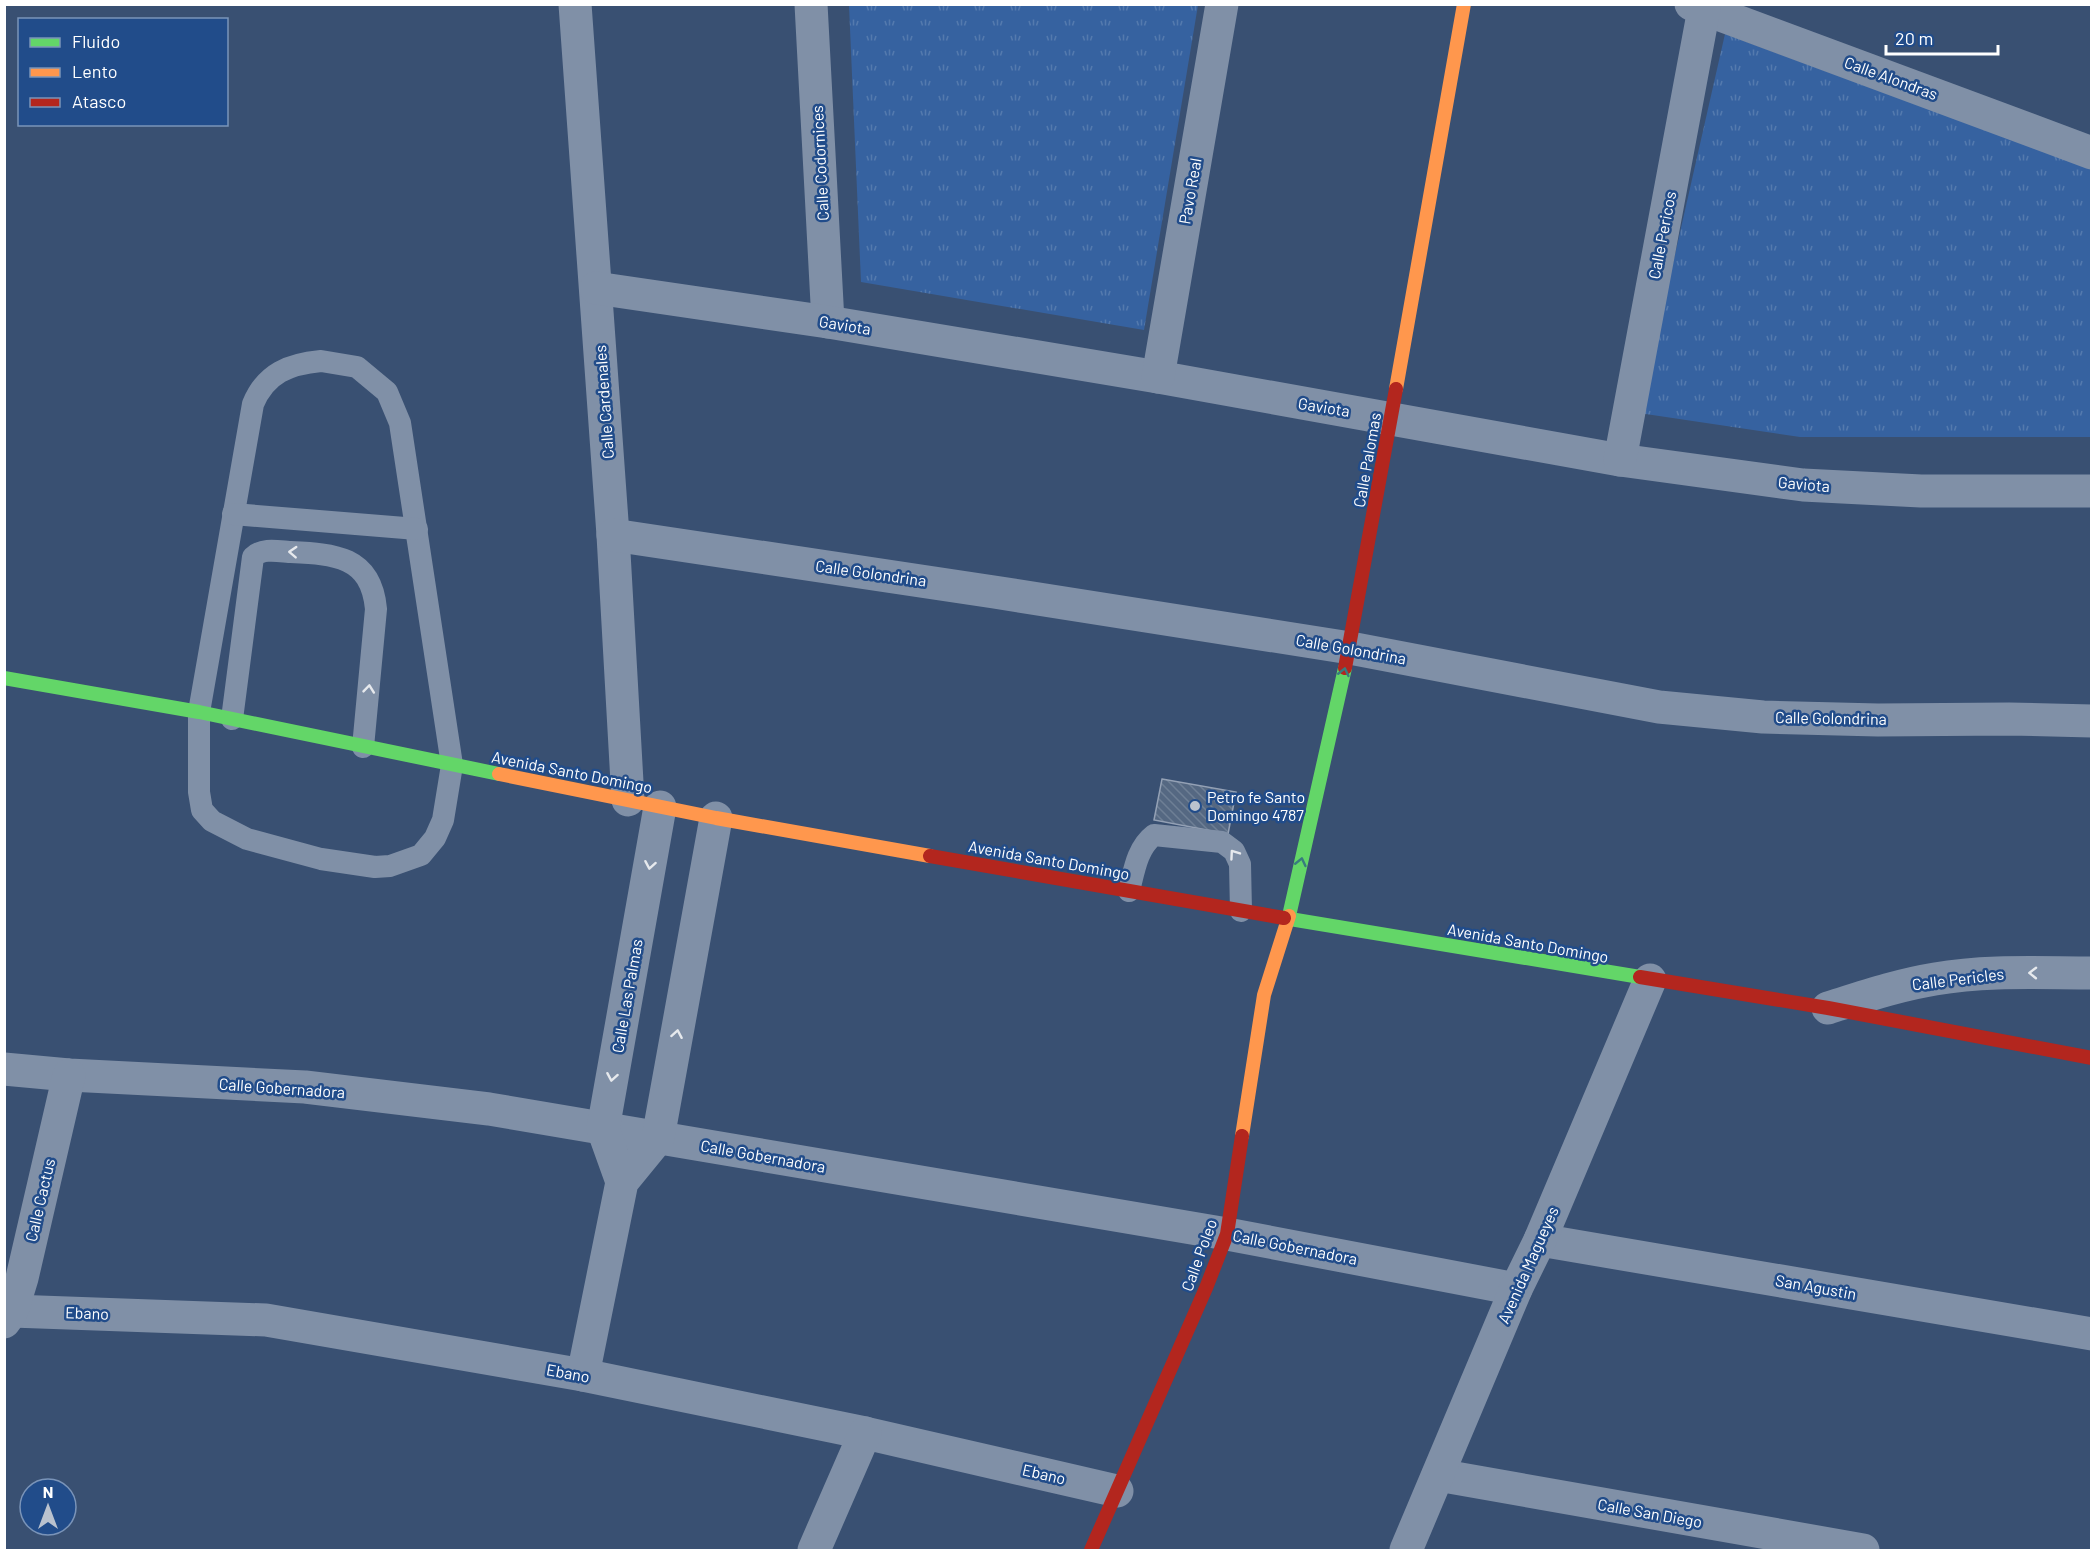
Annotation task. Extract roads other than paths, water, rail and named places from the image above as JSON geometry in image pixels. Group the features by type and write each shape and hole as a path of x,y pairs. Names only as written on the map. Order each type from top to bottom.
{"main road":[{"name":"Calle Palomas","path":"1288,919 1350,648 1464,4"},
{"name":"Avenida Santo Domingo","path":"4,678 199,712 716,818 1288,919 1828,1008 2091,1058"},
{"name":"Calle Poleo","path":"1091,1551 1206,1288 1227,1234 1263,995 1288,919"}],"street":[{"name":"Calle Cardenales","path":"574,4 613,535 628,800"},
{"name":"Calle Codornices","path":"811,4 828,322"},
{"name":"Pavo Real","path":"1158,377 1222,4"},
{"name":"Calle Alondras","path":"1697,7 2091,153"},
{"name":"Calle Pericos","path":"1620,460 1697,7"},
{"name":"Gaviota","path":"596,288 828,322 1158,377 1620,460 1803,485 1921,491 2091,491"},
{"name":"Calle Golondrina","path":"613,535 1350,648 1659,707 1763,717 2091,721"},
{"name":"Calle Las Palmas","path":"622,1182 603,1129 660,807"},
{"path":"583,1375 622,1182 658,1138 716,818"},
{"name":"Calle Pericles","path":"1828,1008 1899,986 1935,979 1990,972 2091,973"},
{"name":"Avenida Magueyes","path":"1406,1551 1516,1289 1540,1240 1650,980"},
{"name":"Calle Gobernadora","path":"4,1069 69,1075 305,1087 489,1109 1227,1234 1516,1289"},
{"name":"Calle Cactus","path":"8,1316 22,1278 69,1075"},
{"name":"San Agustin","path":"1540,1240 2091,1334"},
{"name":"Ebano","path":"8,1316 266,1320 583,1375 865,1433 1117,1491"},
{"path":"814,1551 865,1433"},
{"name":"Calle San Diego","path":"1438,1475 1863,1551"}],"lane":[{"path":"321,361 357,367 387,392 400,423 452,765 443,820 435,838 421,855 390,866 375,867 321,859 247,839 212,821 202,810 199,792 199,712 233,514 253,404 258,392 275,374 300,363 321,361"},
{"path":"233,514 417,529"},
{"path":"232,719 253,557 257,553 268,551 327,554 341,558 354,566 368,579 375,593 376,609 363,747"},
{"path":"1129,891 1138,855 1154,835 1222,842 1234,850 1240,864 1240,910"}],"place":[{"name":"Petro fe Santo Domingo 4787","path":"1195,806"}]}
